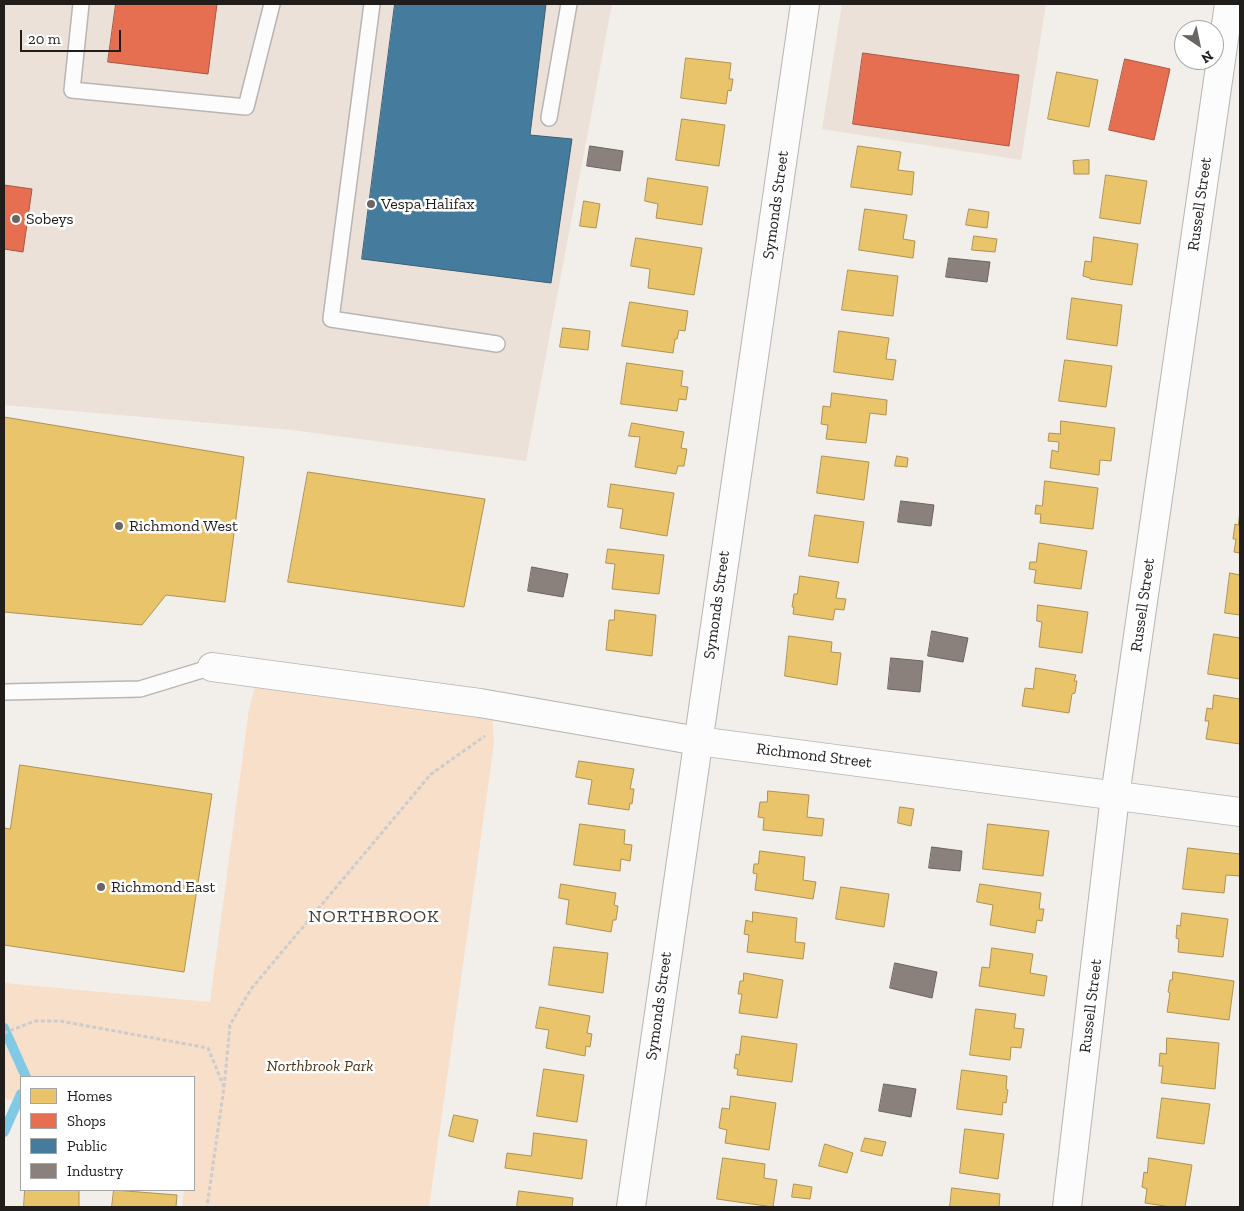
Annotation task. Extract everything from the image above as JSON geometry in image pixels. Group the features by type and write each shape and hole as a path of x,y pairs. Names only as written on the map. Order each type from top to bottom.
{"street":[{"name":"Symonds Street","path":"631,1207 805,4"},
{"name":"Russell Street","path":"1067,1207 1115,796 1229,4"},
{"name":"Richmond Street","path":"212,667 389,690 522,710 698,741 1240,812"}],"lane":[{"path":"81,4 72,90 246,107 272,4"},
{"path":"372,4 331,319 497,344"},
{"path":"549,118 568,4"},
{"path":"4,692 140,689 212,667"}],"path":[{"path":"206,1207 224,1087 230,1025 251,989 432,774 522,710"},
{"path":"4,1033 35,1021 60,1020 208,1048 224,1087"}],"shaded area":[{"path":"4,4 612,4 526,461 292,430 4,405"},
{"path":"842,4 1046,4 1021,160 822,129"}],"green space":[{"name":"Northbrook Park","path":"258,676 492,708 494,744 429,1207 182,1207 184,1191 195,1191 195,1076 20,1076 20,1100 4,1099 4,983 210,1002 249,709"}],"building: Homes":[{"path":"686,58 731,63 729,79 733,79 731,91 728,90 726,104 681,98"},
{"path":"1057,72 1098,80 1089,127 1048,119"},
{"path":"682,119 725,125 719,166 676,160"},
{"path":"858,146 901,152 898,170 914,172 912,195 851,187"},
{"path":"1089,160 1089,174 1074,174 1073,161"},
{"path":"1106,175 1147,181 1140,224 1100,218"},
{"path":"648,178 708,187 702,225 656,218 658,204 645,201"},
{"path":"584,201 600,204 596,228 580,226"},
{"path":"865,209 907,215 903,239 915,241 913,258 859,250"},
{"path":"969,209 989,212 987,228 966,225"},
{"path":"974,236 997,239 995,252 972,250"},
{"path":"1094,237 1138,244 1132,285 1090,279 1083,276 1085,261 1091,262"},
{"path":"636,238 702,248 694,295 648,288 650,269 631,266"},
{"path":"848,270 898,276 893,316 842,310"},
{"path":"1072,298 1122,305 1117,346 1067,339"},
{"path":"630,302 688,311 685,331 679,330 677,339 675,339 673,353 622,346"},
{"path":"563,328 590,331 588,350 560,347"},
{"path":"839,331 889,338 886,359 896,360 893,380 834,372"},
{"path":"1065,360 1112,366 1106,407 1059,401"},
{"path":"627,363 683,371 681,386 688,387 686,400 679,399 677,411 621,404"},
{"path":"832,393 887,400 886,415 870,413 866,443 826,439 828,425 821,424 823,406 830,407"},
{"name":"Richmond West","path":"4,417 244,457 225,602 166,595 142,625 4,612"},
{"path":"1061,421 1115,428 1111,461 1100,460 1099,475 1050,468 1052,450 1058,452 1059,442 1048,441 1049,433 1060,434"},
{"path":"632,423 684,432 681,448 687,449 684,466 678,466 676,474 635,467 640,437 629,436"},
{"path":"822,456 869,462 864,500 817,493"},
{"path":"897,456 908,458 907,467 895,466"},
{"path":"308,472 485,499 464,607 288,582"},
{"path":"1045,481 1098,488 1093,529 1040,523 1041,514 1035,514 1036,505 1042,506"},
{"path":"611,484 674,493 667,536 620,528 623,509 608,507"},
{"path":"1240,511 1240,553 1234,552 1236,539 1233,539 1235,524 1238,525"},
{"path":"815,515 864,522 858,563 809,556"},
{"path":"1039,543 1087,551 1081,589 1034,583 1036,570 1029,569 1030,562 1036,562"},
{"path":"608,549 664,555 659,594 612,589 615,564 606,563"},
{"path":"1230,573 1240,575 1240,615 1225,613"},
{"path":"800,576 839,582 836,598 846,599 844,610 835,609 833,620 793,614 794,594 797,594"},
{"path":"1038,605 1088,612 1082,653 1039,647 1042,622 1037,621"},
{"path":"615,610 656,615 652,656 606,650 609,620 614,620"},
{"path":"1214,634 1240,638 1240,679 1208,674"},
{"path":"789,636 832,642 831,652 841,653 837,685 785,676"},
{"path":"1036,668 1076,675 1074,681 1077,681 1075,693 1072,694 1069,713 1022,706 1025,688 1033,689"},
{"path":"1214,695 1240,699 1240,744 1206,739 1209,721 1205,721 1207,708 1212,709"},
{"path":"579,761 634,769 630,789 634,789 632,804 630,803 629,810 588,804 592,780 576,777"},
{"name":"Richmond East","path":"20,765 212,794 184,972 4,945 4,828 10,829"},
{"path":"768,791 809,795 807,817 824,819 822,836 763,830 764,818 758,817 760,802 767,802"},
{"path":"900,807 914,809 911,826 898,823"},
{"path":"580,824 625,830 624,844 632,845 630,861 621,859 620,871 574,865"},
{"path":"988,824 1049,831 1043,876 983,869"},
{"path":"1188,848 1240,854 1240,876 1226,875 1224,893 1183,889"},
{"path":"760,851 805,857 803,880 816,882 813,899 755,890 757,874 753,873 754,864 758,864"},
{"path":"561,884 616,893 614,905 618,906 616,920 613,920 611,932 566,924 569,900 559,898"},
{"path":"980,884 1041,893 1039,909 1044,909 1042,921 1037,920 1035,933 990,925 993,905 977,902"},
{"path":"841,887 889,894 884,927 836,919"},
{"path":"753,912 797,918 795,942 805,943 803,959 747,952 749,935 744,934 746,920 752,922"},
{"path":"1182,913 1228,919 1223,957 1178,952 1177,925 1180,926"},
{"path":"554,947 608,953 603,993 549,985"},
{"path":"992,948 1033,954 1030,973 1047,976 1044,996 979,986 982,967 989,968"},
{"path":"1173,972 1234,981 1229,1020 1167,1012 1170,993 1168,992"},
{"path":"744,973 783,980 777,1018 739,1013 742,994 738,994 740,981 743,981"},
{"path":"540,1007 590,1016 587,1033 592,1034 590,1047 586,1046 585,1056 546,1048 549,1030 536,1028"},
{"path":"976,1009 1016,1014 1014,1028 1024,1029 1021,1048 1011,1047 1010,1060 970,1055"},
{"path":"742,1036 797,1044 792,1082 737,1075 738,1069 734,1068 736,1054 739,1055"},
{"path":"1167,1038 1219,1043 1215,1089 1161,1083 1163,1066 1159,1066 1160,1053 1166,1054"},
{"path":"544,1069 584,1075 577,1122 537,1116"},
{"path":"962,1070 1007,1076 1006,1089 1008,1090 1006,1103 1003,1102 1002,1115 957,1109"},
{"path":"731,1096 776,1103 769,1150 725,1143 727,1130 719,1128 722,1108 729,1109"},
{"path":"1162,1098 1210,1104 1204,1144 1157,1138"},
{"path":"454,1115 478,1120 473,1142 449,1136"},
{"path":"965,1129 1004,1134 998,1179 960,1173"},
{"path":"534,1133 587,1140 582,1179 505,1168 507,1153 531,1156"},
{"path":"865,1138 886,1142 882,1156 861,1151"},
{"path":"825,1144 853,1153 847,1173 819,1166"},
{"path":"723,1158 765,1164 764,1178 777,1180 773,1207 717,1199"},
{"path":"1149,1158 1192,1165 1185,1207 1145,1203 1147,1189 1142,1187 1144,1172 1147,1173"},
{"path":"794,1184 812,1187 810,1199 792,1197"},
{"path":"952,1188 1000,1194 999,1207 950,1207"},
{"path":"25,1191 79,1191 79,1207 24,1207"},
{"path":"114,1191 177,1195 176,1207 112,1207"},
{"path":"519,1191 573,1198 572,1207 517,1207"}],"building: Shops":[{"path":"116,4 217,4 208,74 108,62"},
{"path":"863,53 1019,75 1009,146 853,124"},
{"path":"1125,59 1170,69 1154,140 1109,130"},
{"name":"Sobeys","path":"4,185 32,189 23,252 4,249"}],"building: Public":[{"path":"395,4 546,4 530,135 572,139 551,283 362,259"}],"building: Industry":[{"path":"590,146 623,151 620,171 587,166"},
{"path":"949,258 990,262 987,282 946,277"},
{"path":"901,501 934,505 931,526 898,522"},
{"path":"532,567 568,574 563,597 528,591"},
{"path":"932,631 968,638 963,662 928,656"},
{"path":"891,658 923,661 920,692 888,689"},
{"path":"932,847 962,851 960,871 929,868"},
{"path":"895,963 937,972 932,998 890,988"},
{"path":"884,1084 916,1089 911,1117 879,1111"}],"waterway":[{"path":"4,1028 26,1076"},
{"path":"4,1132 20,1096"}],"place":[{"name":"Vespa Halifax","path":"371,204"},
{"name":"Sobeys","path":"16,219"},
{"name":"Richmond West","path":"119,526"},
{"name":"Richmond East","path":"101,887"}],"district":[{"name":"NORTHBROOK","path":"374,917"}]}
